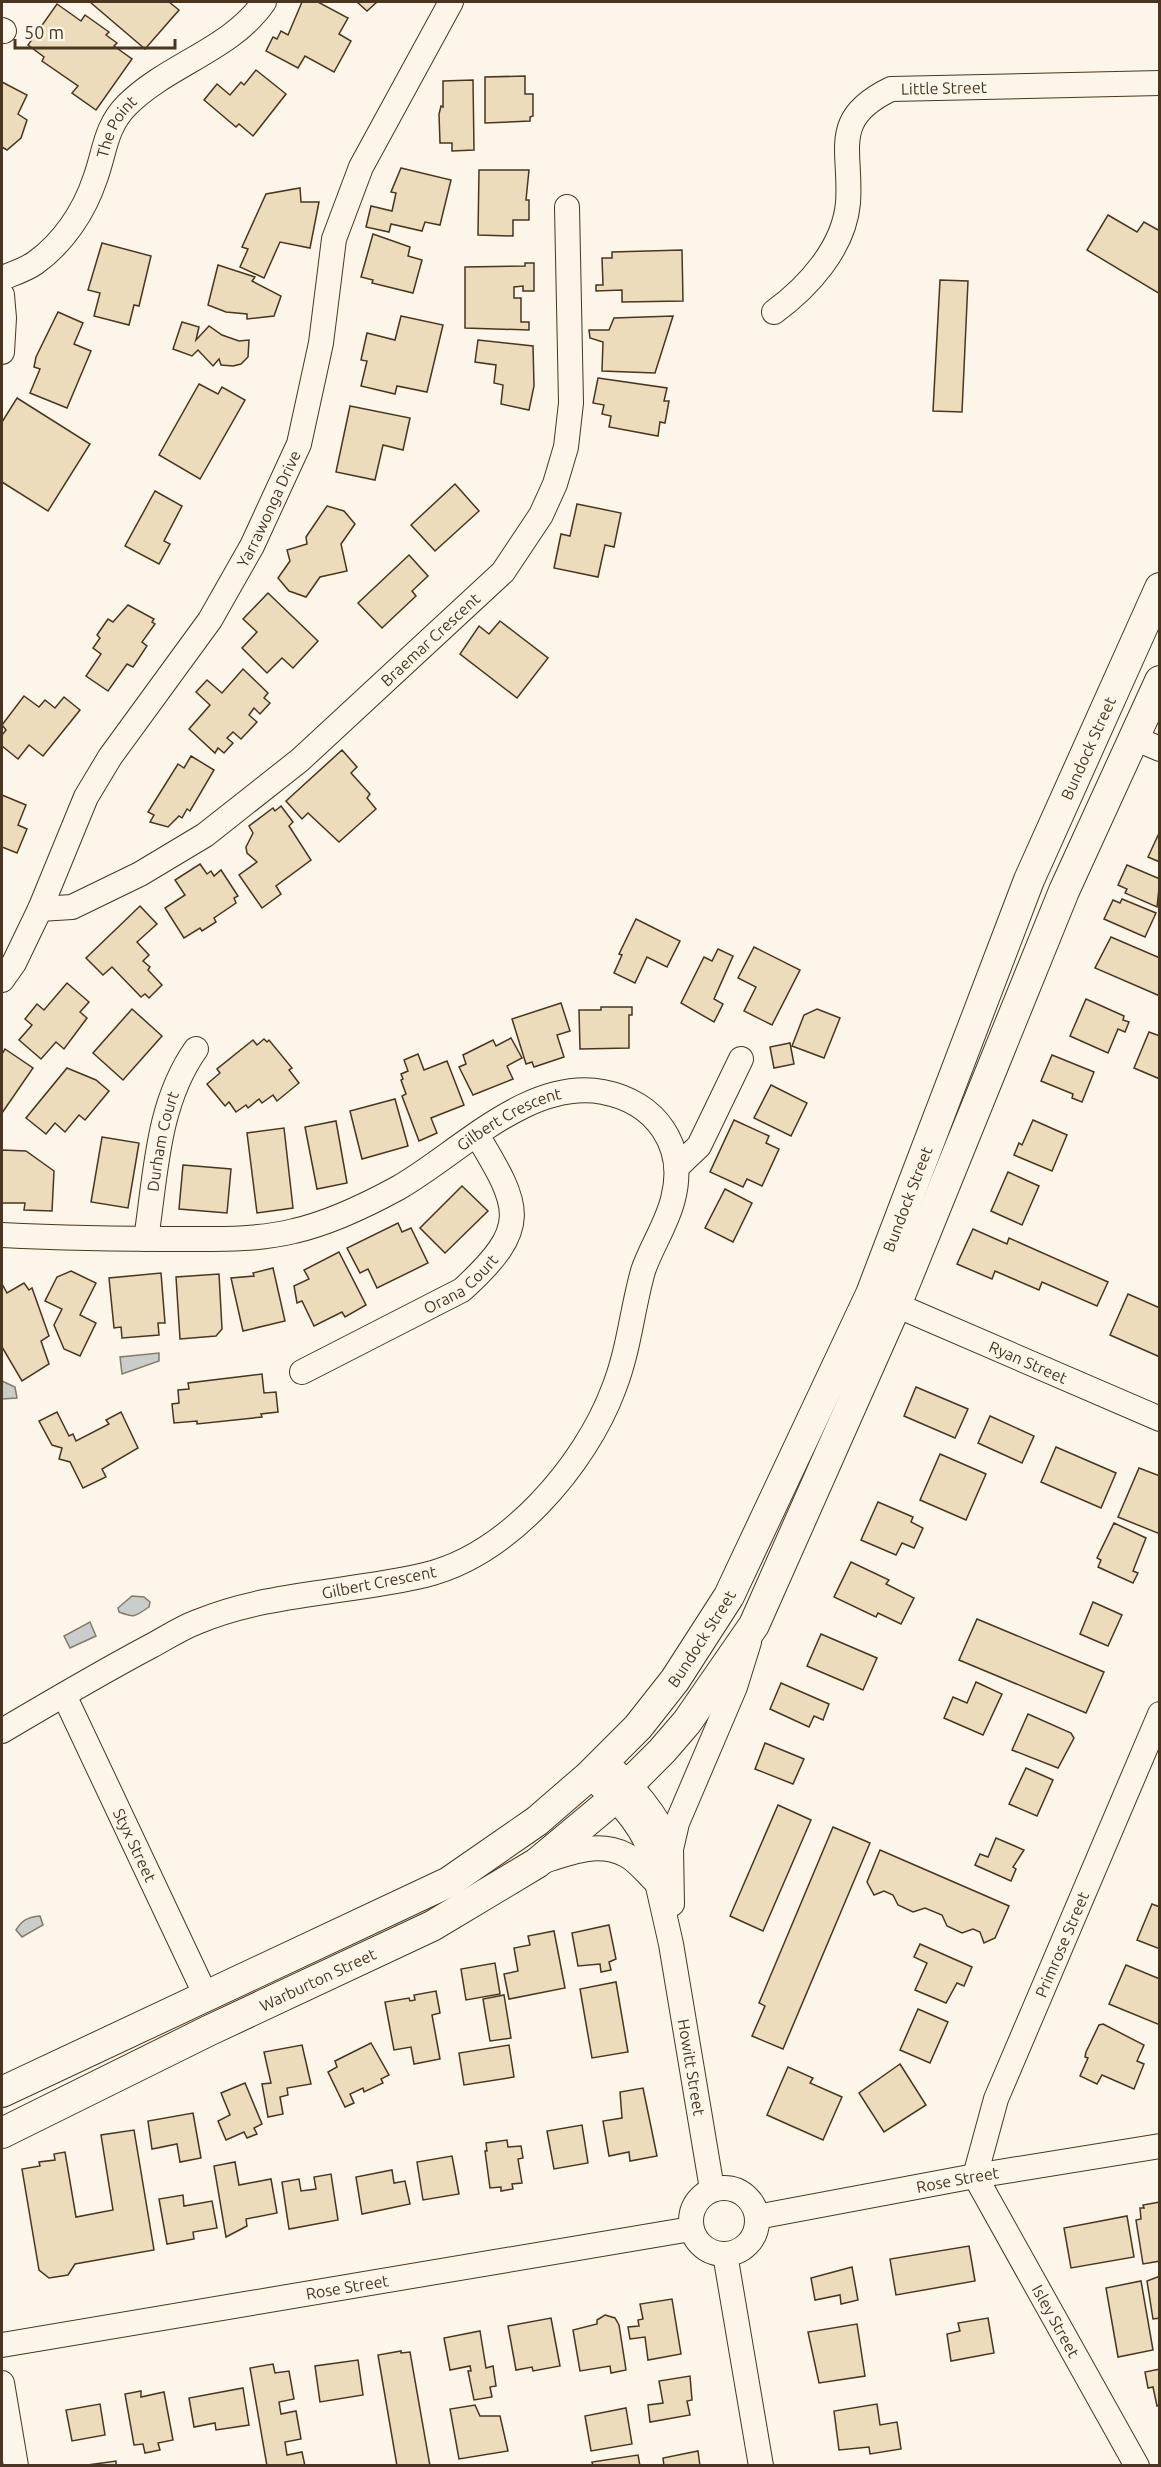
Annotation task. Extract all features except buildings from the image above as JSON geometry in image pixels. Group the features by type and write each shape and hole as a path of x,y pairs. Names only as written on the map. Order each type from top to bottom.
{"main road":[{"name":"Bundock Street","path":"597,1768 638,1727 675,1680 729,1596 872,1294 1029,880 1160,588"},
{"name":"Bundock Street","path":"622,1792 687,1722 754,1625 896,1305 1064,891 1147,744 1160,681"},
{"name":"Warburton Street","path":"2,2092 207,1998 449,1882 537,1821 597,1768"},
{"name":"Warburton Street","path":"2,2133 208,2031 432,1926 537,1863 622,1792"}],"street":[{"name":"The Point","path":"2,278 34,264 65,236 86,202 96,179 104,140 126,106 142,92 244,26 264,2"},
{"name":"Yarrawonga Drive","path":"2,980 14,963 40,909 86,797 110,757 210,620 252,546 299,444 321,343 334,239 361,167 451,2"},
{"name":"Little Street","path":"774,312 812,279 827,258 838,236 848,205 845,156 849,130 858,111 872,98 891,89 1160,82"},
{"name":"Braemar Crescent","path":"40,909 72,907 140,874 205,835 300,760 503,572 541,515 555,484 566,447 571,403 567,207"},
{"path":"2,295 4,318 2,352"},
{"name":"Durham Court","path":"146,1239 165,1113 178,1078 196,1049"},
{"path":"678,1166 699,1146 741,1059"},
{"name":"Gilbert Crescent","path":"2,1236 146,1239 257,1237 295,1231 331,1220 382,1196 431,1168 525,1103 561,1094 600,1091 637,1103 664,1128 678,1166 673,1201 644,1271 616,1383 602,1420 564,1474 505,1536 474,1558 448,1569 358,1589 267,1600 197,1622 2,1731"},
{"name":"Orana Court","path":"302,1372 462,1290 484,1270 513,1222 512,1200 506,1182 477,1135"},
{"name":"Ryan Street","path":"896,1305 1160,1419"},
{"name":"Howitt Street","path":"671,1944 671,1849 678,1823 735,1687 754,1625"},
{"name":"Styx Street","path":"64,1695 207,1998"},
{"name":"Primrose Street","path":"975,2176 996,2098 1160,1714"},
{"name":"Howitt Street","path":"597,1768 662,1827 671,1849"},
{"name":"Howitt Street","path":"622,1792 644,1836 671,1944 712,2189"},
{"path":"537,1863 565,1854 600,1847 626,1855 657,1883"},
{"name":"Rose Street","path":"757,2217 975,2176 1160,2146"},
{"name":"Isley Street","path":"975,2176 1137,2466"},
{"path":"722,2187 741,2192 749,2199 757,2217 752,2238 745,2246 725,2254 714,2253 704,2248 691,2229 692,2210 697,2201 712,2189 722,2187"},
{"name":"Rose Street","path":"2,2345 691,2229"},
{"path":"725,2254 761,2466"},
{"path":"2,2383 16,2466"}],"shaded area":[{"path":"159,1353 159,1361 122,1374 120,1357"},
{"path":"2,1381 15,1387 17,1398 2,1399"},
{"path":"132,1596 144,1597 150,1602 149,1607 134,1616 119,1612 118,1608"},
{"path":"90,1622 96,1636 70,1648 64,1636"},
{"path":"40,1916 43,1925 22,1937 16,1930 26,1920"}]}
